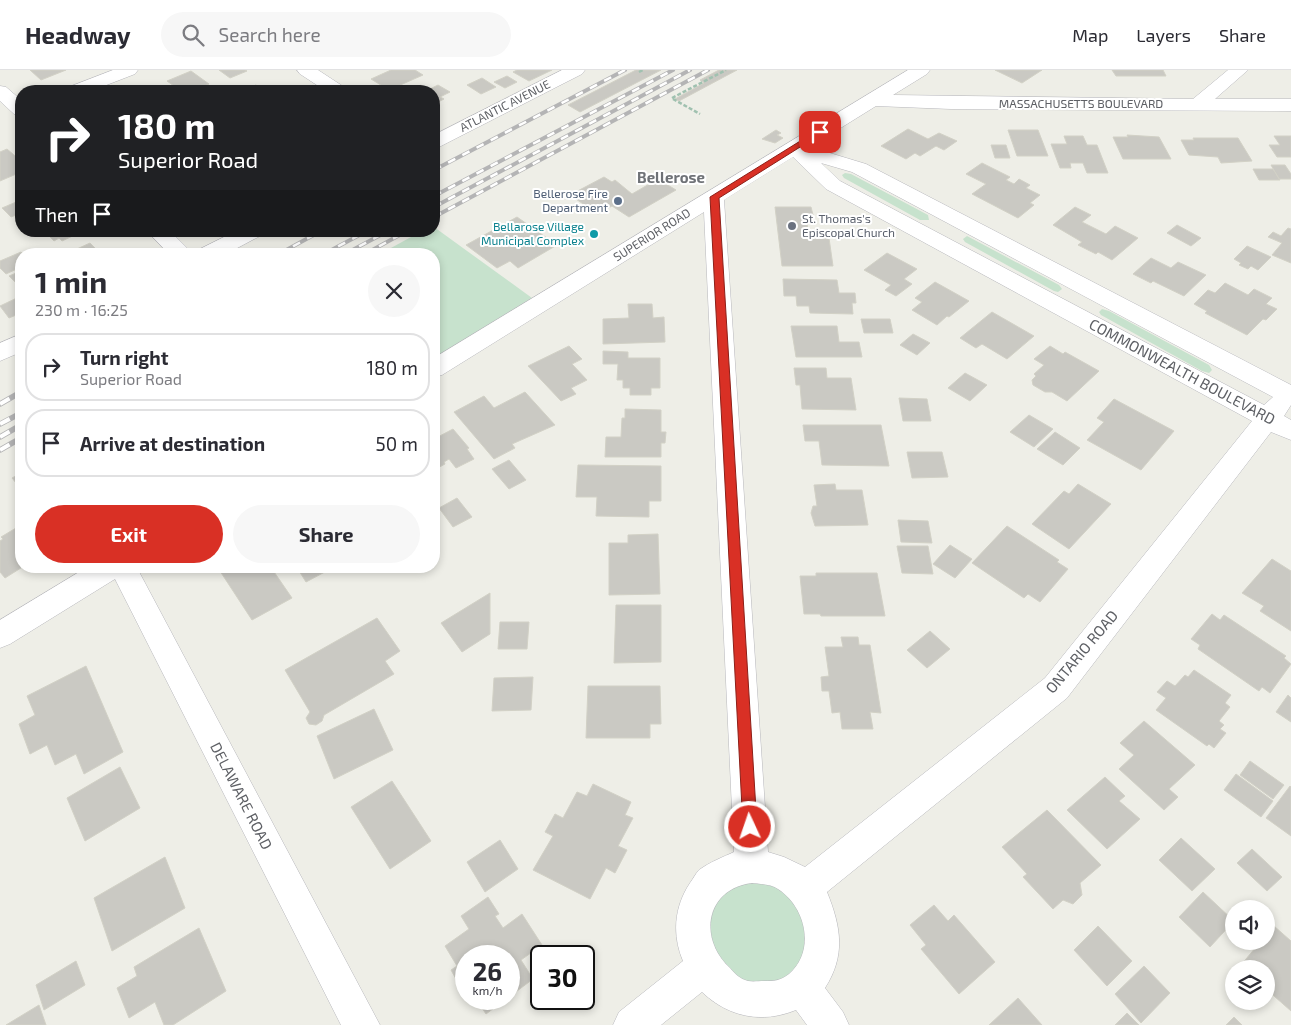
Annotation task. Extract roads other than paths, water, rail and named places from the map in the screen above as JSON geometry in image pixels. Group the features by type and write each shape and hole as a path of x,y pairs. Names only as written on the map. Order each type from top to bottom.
{"street":[{"path":"90,85 129,70"},
{"path":"306,70 329,85"},
{"name":"ATLANTIC AVENUE","path":"440,139 576,70"},
{"name":"SUPERIOR ROAD","path":"440,365 921,70"},
{"path":"1197,105 1239,70"},
{"path":"0,91 15,111"},
{"name":"MASSACHUSETTS BOULEVARD","path":"872,100 951,103 1291,105"},
{"name":"COMMONWEALTH BOULEVARD","path":"794,148 859,168 1290,393"},
{"name":"COMMONWEALTH BOULEVARD","path":"794,148 833,185 1279,425"},
{"path":"714,197 752,866"},
{"path":"934,239 958,220"},
{"path":"164,237 175,248"},
{"path":"220,248 242,237"},
{"name":"COMMONWEALTH BOULEVARD","path":"1073,314 1096,293"},
{"path":"0,352 15,345"},
{"name":"ONTARIO ROAD","path":"804,889 1056,688 1279,425 1290,393"},
{"path":"0,636 102,573"},
{"name":"DELAWARE ROAD","path":"126,573 360,1025"},
{"path":"752,866 780,872 789,876 804,889 815,904 821,921 824,940 820,958 813,974 801,987 786,997 768,1001 749,1000 731,994 715,983 703,968 694,949 692,928 695,908 704,891 717,878 734,869 752,866"},
{"path":"632,1025 703,968"},
{"path":"801,987 830,1025"}],"railway":[{"path":"440,167 625,70"},
{"path":"440,193 673,70"},
{"path":"440,204 690,70"},
{"path":"440,214 708,70"},
{"path":"290,248 310,237"},
{"path":"335,248 356,237"},
{"path":"356,248 377,237"},
{"path":"376,248 396,237"},
{"path":"0,404 15,395"},
{"path":"0,424 15,416"},
{"path":"0,437 15,428"},
{"path":"0,450 15,441"}],"place":[{"name":"Bellerose Fire Department","path":"618,201"},
{"name":"St. Thomas's Episcopal Church","path":"792,226"},
{"name":"Bellarose Village Municipal Complex","path":"594,234"}],"district":[{"name":"Bellerose","path":"671,178"}]}
